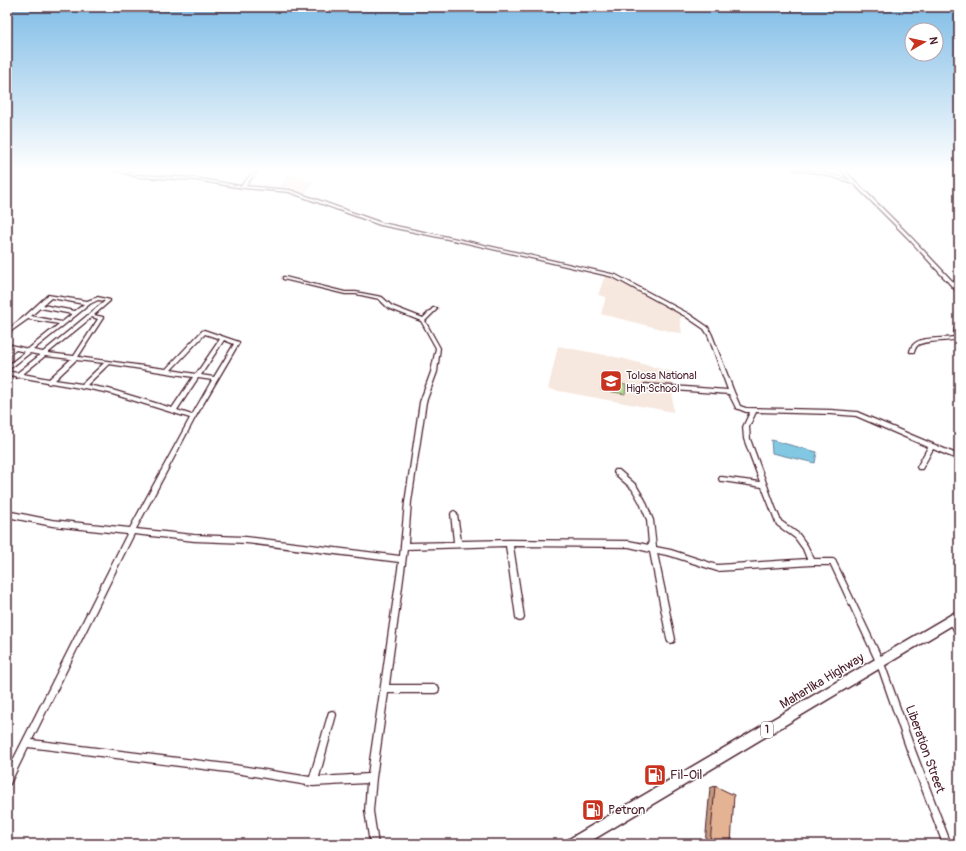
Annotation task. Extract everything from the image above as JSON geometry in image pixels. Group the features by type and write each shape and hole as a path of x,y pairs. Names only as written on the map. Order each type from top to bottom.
{"highway":[{"name":"Maharlika Highway","path":"574,844 956,617"}],"street":[{"path":"339,209 381,224 614,276 687,315 706,328 738,407 754,410 857,414 959,458"},
{"path":"881,209 959,291"},
{"path":"286,278 345,293 356,293 380,298 390,308 403,311 424,320"},
{"path":"7,332 27,317 50,296 88,303"},
{"path":"7,369 88,303 98,298 108,301 17,376"},
{"path":"39,306 76,313"},
{"path":"424,320 436,309"},
{"path":"49,382 75,358 101,318 91,315"},
{"path":"27,317 62,323"},
{"path":"374,844 369,811 372,778 403,559 408,502 422,402 434,372 438,348 423,321 424,320"},
{"path":"912,351 915,345 926,341 950,340 956,338 957,329 959,329"},
{"path":"7,781 132,531 193,417 237,343 204,332 167,371"},
{"path":"173,411 223,338"},
{"path":"7,346 44,354 108,362 216,379"},
{"path":"7,354 15,348"},
{"path":"82,387 108,362"},
{"path":"7,373 120,394 193,417"},
{"path":"645,386 731,392"},
{"path":"404,546 509,543 629,544 671,553 717,568 812,562 805,547 796,536 779,522 772,507 747,439 746,427 754,410"},
{"path":"920,467 932,446"},
{"path":"618,472 634,488 643,502 650,520 653,549 671,639"},
{"path":"722,479 764,485"},
{"path":"7,514 52,523 194,538 246,540 403,559"},
{"path":"454,514 458,544"},
{"path":"509,543 520,617"},
{"name":"Liberation Street","path":"812,562 833,562 880,663 947,844"},
{"path":"956,617 959,631"},
{"path":"384,689 435,689"},
{"path":"314,782 332,715"},
{"path":"26,743 236,769 314,782 372,778"}],"shaded area":[{"path":"605,275 613,277 684,315 680,319 682,333 601,314 606,297 598,295"},
{"name":"Tolosa National High School","path":"558,346 621,358 672,372 673,412 548,389"}],"green space":[{"path":"602,381 626,385 625,394 601,390"}],"water":[{"path":"771,440 817,452 815,463 772,453"}],"building":[{"path":"715,786 734,795 731,844 710,844"}],"place":[{"name":"Tolosa National High School","path":"611,381"},
{"name":"Fil-Oil","path":"655,775"},
{"name":"Petron","path":"593,810"}]}
